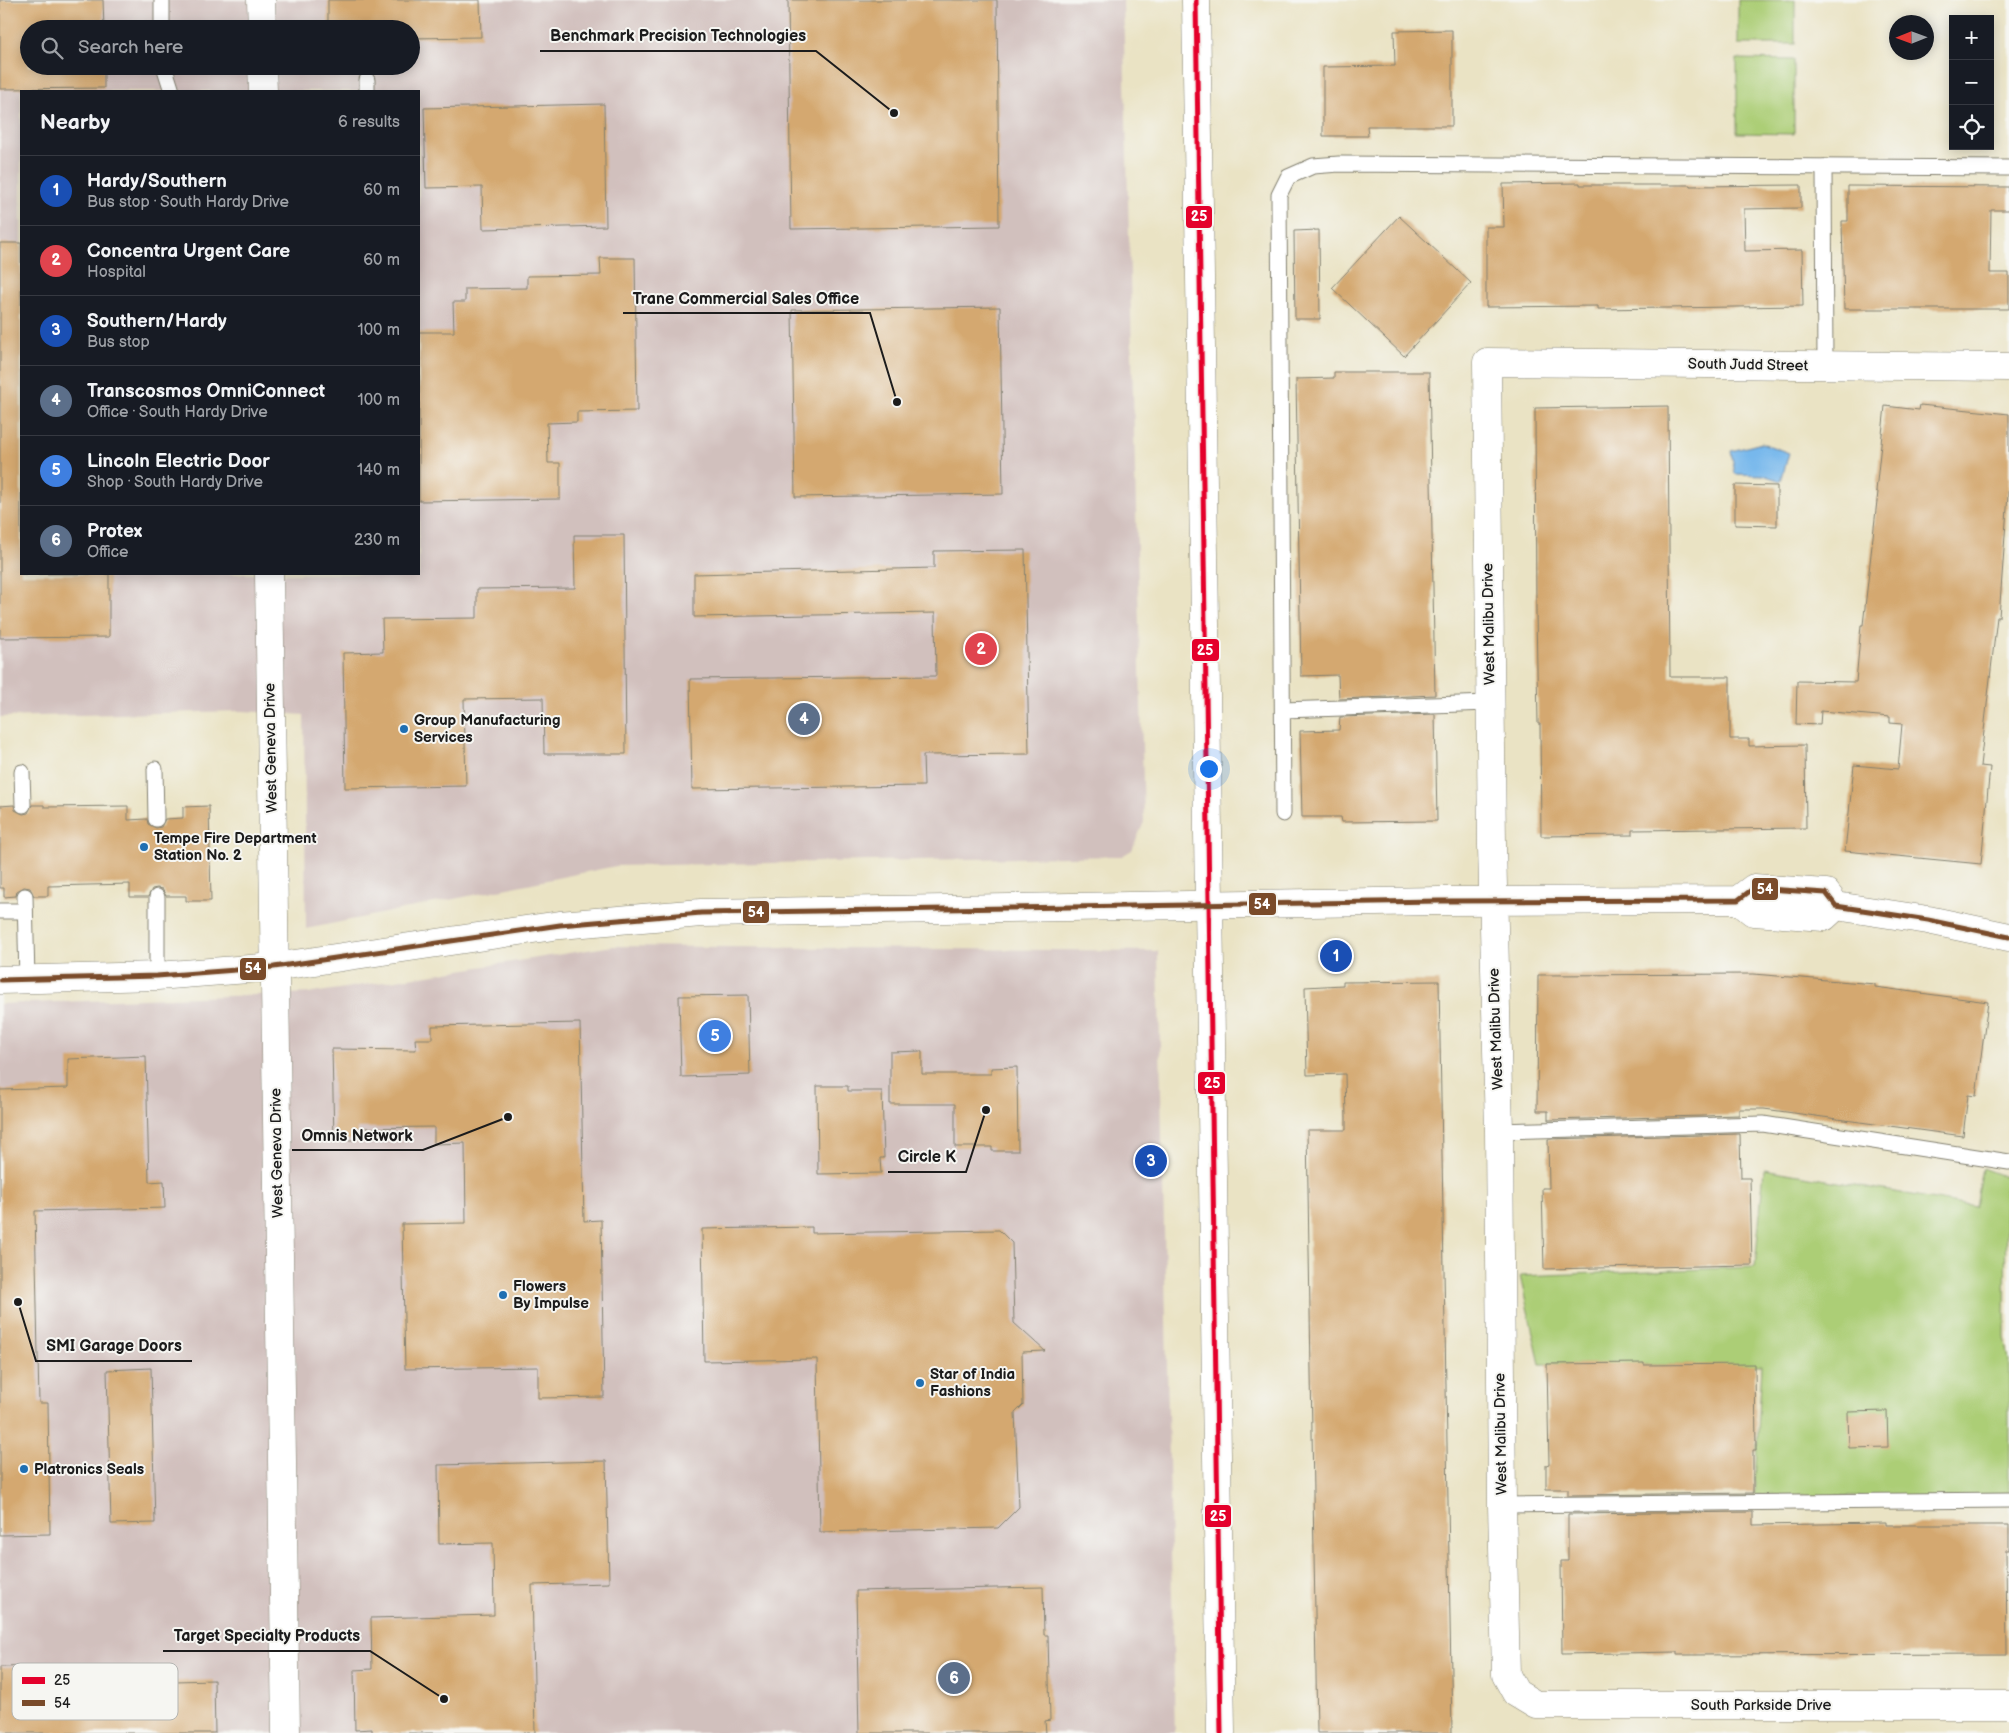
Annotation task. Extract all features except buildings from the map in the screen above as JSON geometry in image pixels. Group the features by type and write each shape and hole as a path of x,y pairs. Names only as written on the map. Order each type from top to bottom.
{"street":[{"path":"261,0 262,20"},
{"path":"1196,0 1221,1733"},
{"path":"262,75 263,90"},
{"name":"South Judd Street","path":"1486,362 2009,367"},
{"name":"West Malibu Drive","path":"1486,362 1493,900 1499,1131 1502,1505 1506,1675 1516,1693"},
{"name":"West Geneva Drive","path":"269,575 286,1733"},
{"path":"0,980 158,976 274,967 560,925 701,913 1493,900 1738,900 1753,912 1824,917 1836,906 1928,920 2009,937"},
{"name":"South Parkside Drive","path":"1516,1693 1536,1705 2009,1705"}],"lane":[{"path":"162,0 162,20"},
{"path":"167,75 172,90"},
{"path":"1283,814 1279,195 1288,177 1313,166 1339,164 2009,168"},
{"path":"1824,167 1825,366"},
{"path":"1283,710 1490,703"},
{"path":"155,769 156,819"},
{"path":"22,772 23,805"},
{"path":"156,897 158,976"},
{"path":"0,911 25,903 27,980"},
{"path":"1499,1131 1763,1124 2009,1162"},
{"path":"1502,1505 2009,1500"}],"shaded area":[{"path":"0,0 1123,0 1144,822 1132,850 1122,856 616,866 306,929 304,715 242,711 0,717"},
{"path":"613,946 1158,951 1175,1733 0,1733 0,1004 313,993"}],"green space":[{"path":"1738,0 1795,0 1795,44 1738,44"},
{"path":"1737,59 1794,60 1794,134 1737,133"},
{"path":"1982,1168 2006,1177 2005,1338 2009,1360 2009,1500 1754,1495 1762,1366 1540,1364 1520,1276 1755,1267 1764,1169 1975,1206"}],"water":[{"path":"1762,443 1789,453 1781,481 1763,475 1735,474 1731,451"}],"transit line":[{"name":"25","path":"1196,0 1221,1733"},
{"name":"54","path":"0,980 157,976 274,967 560,925 701,913 1439,901 1738,900 1754,888 1826,893 1836,906 1928,920 2009,937"}],"place":[{"name":"Benchmark Precision Technologies","path":"894,113"},
{"name":"Trane Commercial Sales Office","path":"897,402"},
{"name":"Concentra Urgent Care","path":"981,649"},
{"name":"Transcosmos OmniConnect","path":"804,719"},
{"name":"Group Manufacturing Services","path":"404,729"},
{"name":"Tempe Fire Department Station No. 2","path":"144,847"},
{"name":"Hardy/Southern","path":"1336,956"},
{"name":"Lincoln Electric Door","path":"715,1036"},
{"name":"Circle K","path":"986,1110"},
{"name":"Omnis Network","path":"508,1117"},
{"name":"Southern/Hardy","path":"1151,1161"},
{"name":"Flowers By Impulse","path":"503,1295"},
{"name":"SMI Garage Doors","path":"18,1302"},
{"name":"Star of India Fashions","path":"920,1383"},
{"name":"Platronics Seals","path":"24,1469"},
{"name":"Protex","path":"954,1678"},
{"name":"Target Specialty Products","path":"444,1699"}]}
